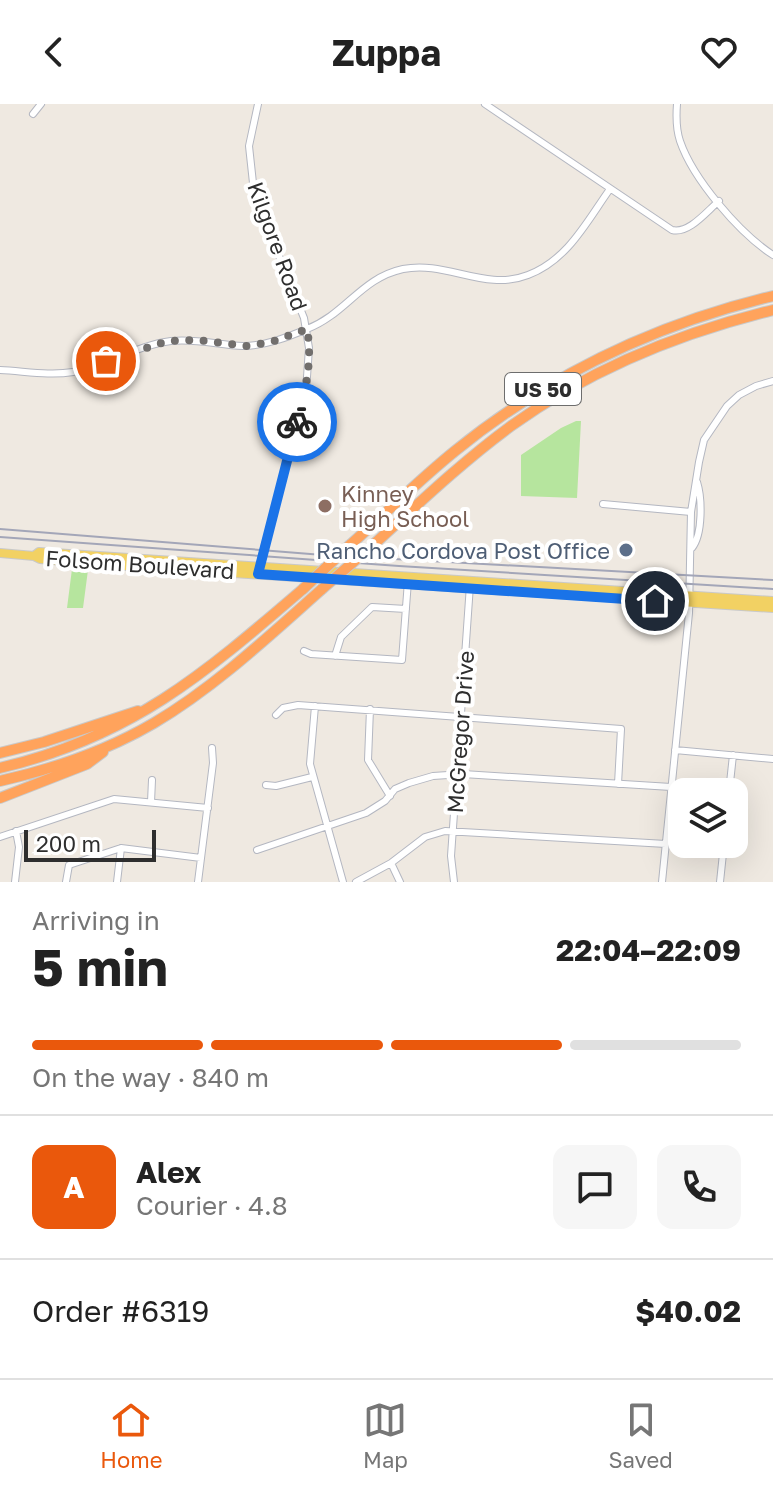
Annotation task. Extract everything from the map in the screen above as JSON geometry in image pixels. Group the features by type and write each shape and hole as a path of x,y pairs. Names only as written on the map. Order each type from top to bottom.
{"highway":[{"name":"US 50","path":"0,768 69,748 114,729 212,667 455,451 545,387 635,340 682,322 773,296"},
{"name":"US 50","path":"0,781 72,760 118,741 155,722 203,689 372,546 473,455 553,399 651,349 720,324 773,310"},
{"path":"0,753 151,708"},
{"path":"0,796 29,788 87,764 118,741"}],"main road":[{"name":"Folsom Boulevard","path":"34,556 39,552 258,571"},
{"name":"Folsom Boulevard","path":"0,553 117,564 610,591 773,608"},
{"path":"117,564 138,559"},
{"name":"Folsom Boulevard","path":"470,585 585,596 773,601"},
{"path":"585,596 610,591"}],"street":[{"path":"33,114 41,104"},
{"name":"Kilgore Road","path":"258,104 249,146 253,183 307,329 309,348 308,382 258,571"},
{"path":"485,104 672,230 678,232 688,228 719,201"},
{"path":"677,104 677,126 685,152 697,174 750,237 773,255"},
{"path":"0,370 73,372 168,341 198,340 246,346 271,342 307,329 344,307 369,283 392,272 410,268 441,268 494,281 527,276 568,248 610,189"},
{"path":"694,545 689,540 691,512 704,440 715,421 739,395 773,381"},
{"path":"672,778 699,490 697,482"},
{"path":"691,512 699,490"},
{"path":"603,504 691,512"},
{"path":"304,651 402,660 408,581"},
{"name":"McGregor Drive","path":"454,882 451,856 470,585"},
{"path":"335,656 345,632 372,607 406,609"},
{"path":"276,715 280,709 289,706 315,706 621,729 618,784"},
{"path":"315,706 310,748 312,777 343,882"},
{"path":"370,709 368,760 390,796"},
{"path":"198,882 213,763 212,748"},
{"path":"675,750 773,759"},
{"path":"731,778 733,755"},
{"path":"257,850 366,813 395,789 433,776 457,774 668,787"},
{"path":"266,785 276,786 312,777"},
{"path":"151,802 152,780"},
{"path":"0,837 108,800 208,808"},
{"path":"662,882 668,821"},
{"path":"15,882 19,847 16,831"},
{"path":"356,882 391,863 425,837 453,831 666,844"},
{"path":"66,882 69,865 121,848 201,858"},
{"path":"117,882 121,848"},
{"path":"720,882 723,858"},
{"path":"391,863 400,882"}],"green space":[{"path":"576,421 581,421 577,498 521,496 521,455"},
{"path":"72,569 105,569 88,570 83,608 67,608"}],"tram line":[{"path":"0,537 773,589"}],"railway":[{"path":"0,529 323,555 773,580"}],"way so far":[{"path":"106,361 168,341 198,340 246,346 271,342 307,329 308,375 297,422"}],"place":[{"name":"Kinney High School","path":"325,506"},
{"name":"Rancho Cordova Post Office","path":"626,550"}],"route":[{"path":"297,422 258,574 655,601"}]}
